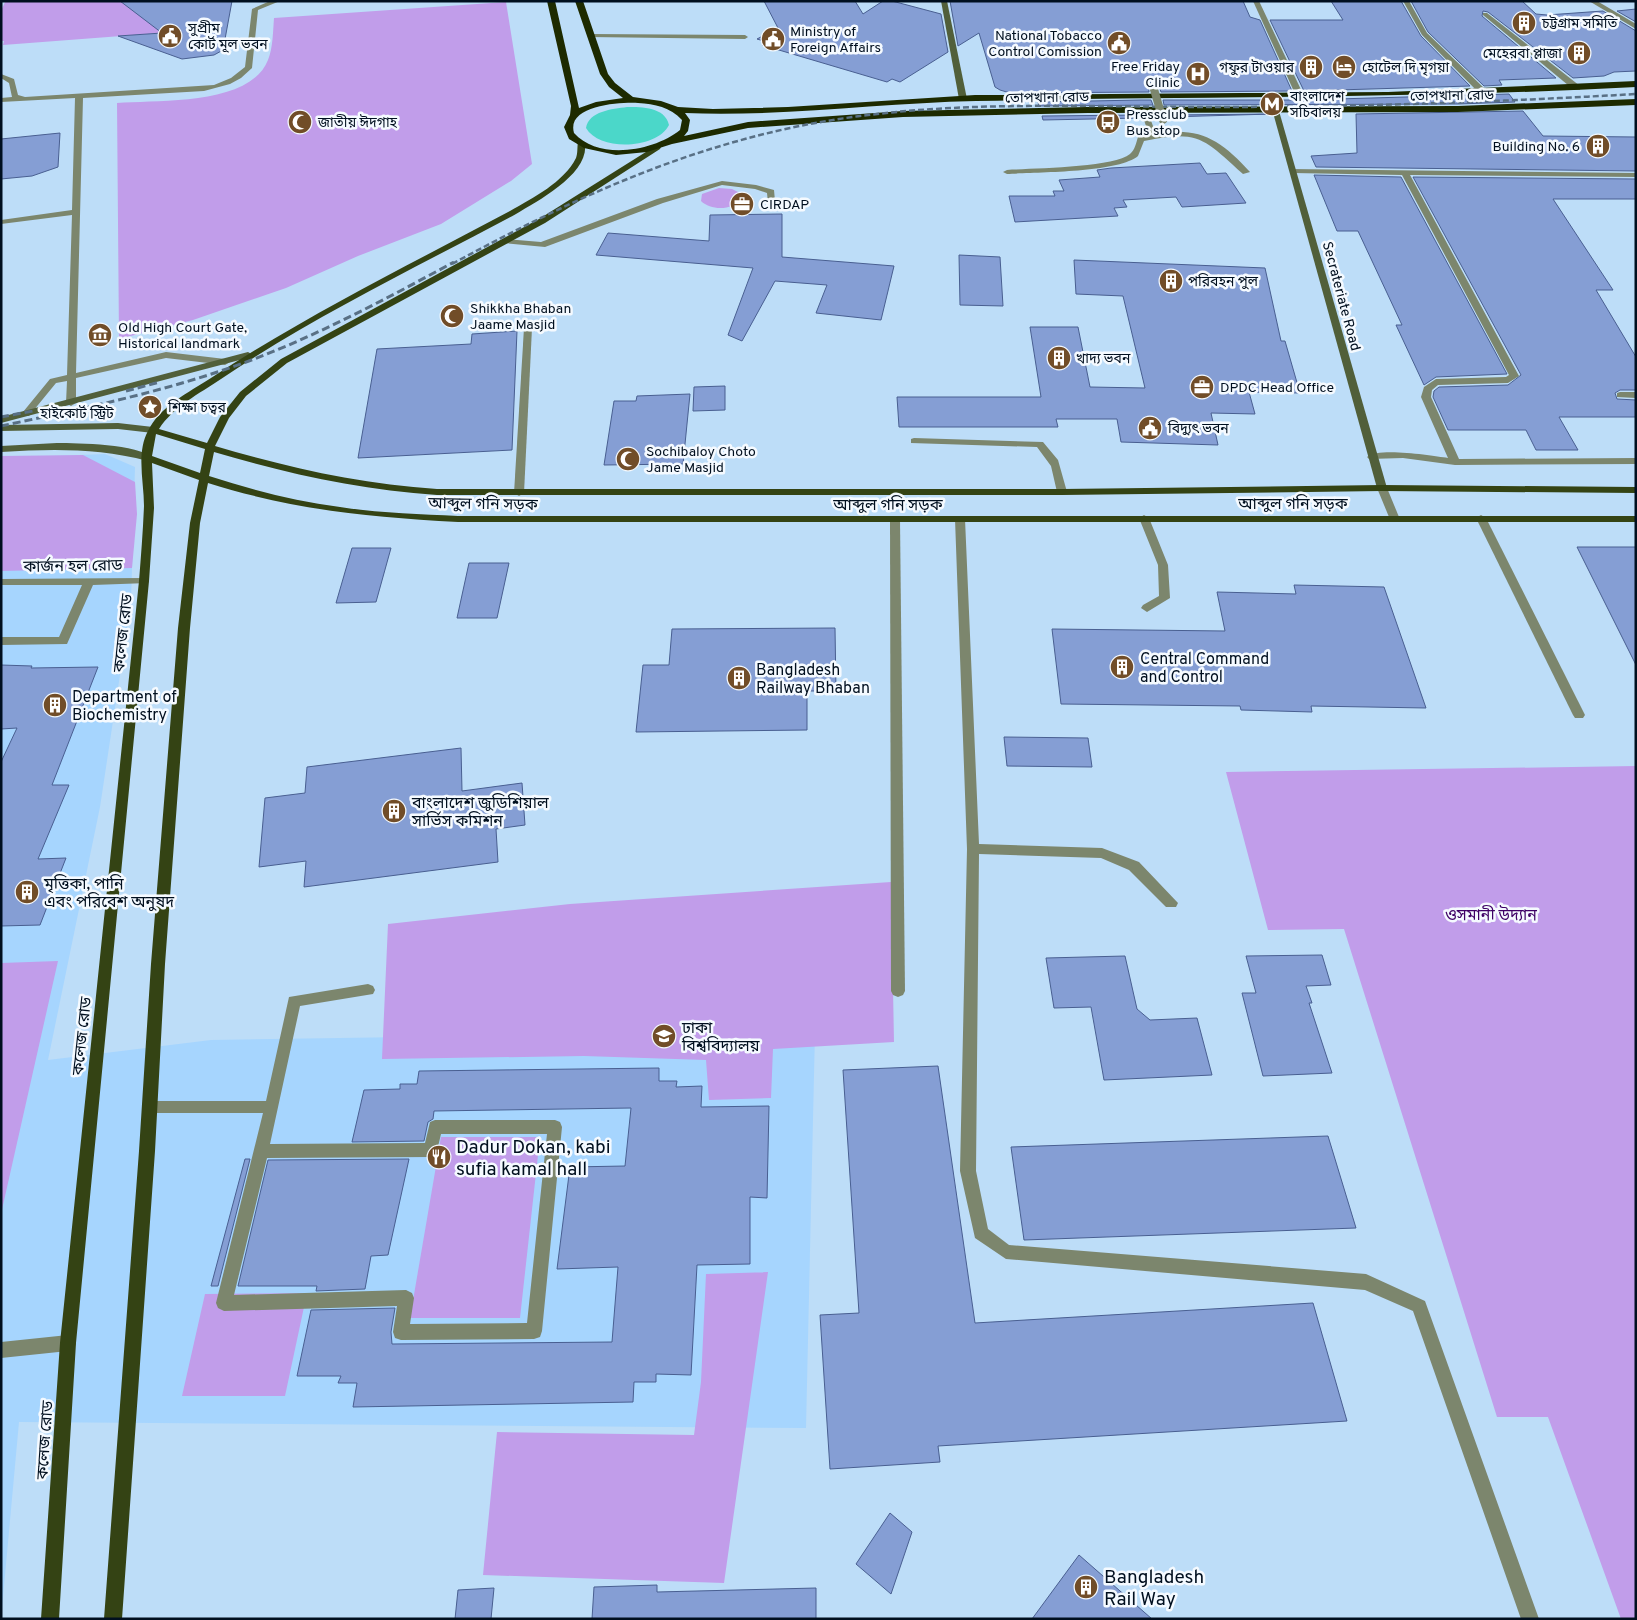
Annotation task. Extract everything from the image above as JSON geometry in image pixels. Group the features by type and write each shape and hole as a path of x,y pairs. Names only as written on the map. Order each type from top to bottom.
{"highway":[{"path":"551,1 575,106 574,116 570,121 568,130 570,135 581,144"},
{"path":"579,1 604,74 612,86 631,100"},
{"name":"তোপখানা রোড","path":"574,116 594,105 631,100 653,101 676,110 741,112 963,99 1300,96 1482,92 1636,84"},
{"path":"1084,97 1088,110"},
{"name":"তোপখানা রোড","path":"581,144 617,152 657,147 672,141 718,130 778,122 904,114 1088,110 1275,111 1458,109 1636,102"},
{"path":"672,141 679,136 686,125 686,120 676,110"}],"main road":[{"path":"153,430 183,401 248,355 536,198 571,170 582,152 581,144"},
{"path":"113,1619 184,628 195,523 210,447 225,417 239,399 284,362 564,207 657,147"},
{"name":"আব্দুল গনি সড়ক","path":"153,430 300,473 363,485 437,492 1062,492 1382,488 1636,490"},
{"name":"কলেজ রোড","path":"50,1619 68,1343 144,581 149,498 148,458 153,430"},
{"name":"আব্দুল গনি সড়ক","path":"148,458 203,478 303,505 398,516 458,519 895,520 1394,517 1636,519"}],"street":[{"path":"1,100 204,89 233,80 248,68 255,9 277,1"},
{"path":"944,1 963,99"},
{"path":"1256,1 1300,96"},
{"name":"তোপখানা রোড","path":"1406,1 1424,34 1482,92"},
{"path":"1592,1 1636,28"},
{"path":"1485,14 1577,88"},
{"path":"591,36 746,37"},
{"path":"1,76 10,78 13,82 15,96 25,99"},
{"path":"1153,86 1164,120"},
{"path":"71,403 79,96"},
{"path":"1143,110 1153,136"},
{"name":"Secrateriate Road","path":"1275,111 1382,488"},
{"path":"1008,172 1108,163 1128,159 1138,152 1141,139 1153,136 1186,134 1203,137 1246,172"},
{"path":"1293,171 1406,174 1636,175"},
{"path":"1406,174 1514,376 1508,380 1436,382 1427,388 1426,397 1455,462"},
{"path":"504,241 542,245 660,201 722,183 756,187 771,192 771,201"},
{"path":"1,222 76,212"},
{"path":"519,493 518,467 528,328"},
{"path":"26,414 53,381 72,376 166,355 225,362"},
{"path":"1,420 248,355"},
{"path":"1620,395 1636,395"},
{"name":"হাইকোর্ট স্ট্রিট","path":"1,428 118,426 153,430"},
{"path":"914,441 1040,444 1050,452 1060,474 1062,492"},
{"path":"1,448 91,446 118,449 148,458"},
{"path":"1372,457 1403,455 1455,462 1636,461"},
{"path":"1382,488 1394,517"},
{"path":"1144,518 1163,565 1164,598 1147,608"},
{"path":"1481,518 1579,715"},
{"path":"960,519 974,848 968,1172 982,1233 1006,1252 1366,1282 1419,1306 1530,1619"},
{"path":"895,520 898,991"},
{"path":"1,641 63,642 89,581"},
{"name":"কার্জন হল রোড","path":"1,582 144,581"},
{"path":"974,848 1102,853 1134,866 1171,903"},
{"path":"261,1151 431,1150 435,1127 555,1127 534,1330 401,1332 406,1298 224,1303 261,1151 272,1107 294,1001 368,990"},
{"path":"149,1107 272,1107"},
{"path":"1,1350 68,1343"}],"shaded area":[{"path":"627,107 658,111 667,119 669,125 663,133 653,139 641,143 628,144 615,144 603,141 593,136 586,128 588,122 596,114"},
{"name":"ঢাকা বিশ্ববিদ্যালয়","path":"105,454 135,467 131,602 100,807 48,1060 211,1040 815,1031 806,1428 19,1422 1,1619 1,458"}],"green space":[{"path":"1,1 121,1 174,32 3,45 4,41 1,41 1,11 5,2"},
{"path":"506,2 532,164 511,181 441,224 358,256 286,288 193,320 119,339 117,103 202,98 243,86 258,75 268,60 272,45 274,18"},
{"path":"719,188 732,189 742,194 742,200 733,206 722,208 710,206 701,201 702,194"},
{"path":"83,455 135,482 137,514 132,568 1,571 1,456"},
{"name":"ওসমানী উদ্যান","path":"1636,766 1636,1619 1621,1619 1548,1417 1497,1417 1344,929 1268,930 1226,772"},
{"path":"891,882 894,1042 773,1049 771,1098 709,1100 706,1060 584,1056 382,1059 388,924 570,904"},
{"path":"58,961 1,1214 1,963"},
{"path":"441,1137 540,1137 520,1318 410,1318"},
{"path":"768,1272 724,1583 483,1575 497,1432 694,1435 701,1382 706,1274"},
{"path":"307,1293 285,1396 182,1396 205,1294"}],"building":[{"name":"সুপ্রীম কোর্ট মূল ভবন","path":"120,1 232,1 223,50 214,55 182,59 118,36 162,33"},
{"path":"764,1 855,1 863,14 883,1 892,1 941,14 948,52 900,82 892,79 887,82 762,45 767,42 757,39 778,28"},
{"path":"950,1 1243,1 1250,17 1260,20 1292,91 1161,92 1154,80 1148,84 1149,92 1010,93 995,87 979,33 958,46"},
{"path":"1331,1 1401,1 1421,36 1470,86 1304,91 1270,20 1343,20"},
{"path":"1411,1 1522,1 1536,14 1547,15 1603,11 1636,31 1636,71 1573,78 1488,12 1483,11 1482,16 1556,78 1499,80 1502,85 1484,86 1428,32"},
{"path":"1636,9 1636,22 1617,11"},
{"path":"1509,94 1515,102 1458,104 1164,105 1163,100 1302,100"},
{"path":"1151,100 1153,105 1039,106 1038,102"},
{"path":"1523,111 1543,136 1636,137 1636,171 1316,167 1311,156 1357,153 1356,114"},
{"path":"1272,114 1168,117 1167,115"},
{"path":"1140,115 1141,118 1043,120 1042,116"},
{"path":"60,133 58,167 32,176 1,179 1,139"},
{"path":"1200,163 1207,174 1226,173 1246,203 1182,207 1176,197 1123,200 1127,207 1114,208 1118,216 1015,222 1009,196 1055,196 1053,191 1064,191 1059,180 1100,177 1097,170 1111,168"},
{"path":"1314,175 1401,177 1507,374 1436,377 1424,385 1396,325 1402,325 1358,231 1337,231"},
{"path":"1413,177 1636,179 1636,199 1553,199 1613,290 1596,290 1636,357 1636,390 1620,390 1615,393 1617,399 1636,400 1636,417 1559,417 1578,450 1536,450 1526,430 1448,430 1433,397 1434,391 1439,387 1508,385 1521,375"},
{"path":"782,214 782,257 894,266 881,320 816,313 827,285 775,281 742,341 728,335 753,268 596,255 608,233 709,241 710,215"},
{"path":"959,255 1000,257 1003,306 960,305"},
{"path":"1074,260 1265,268 1281,341 1285,341 1300,393 1249,392 1255,414 1211,413 1218,445 1121,442 1117,419 1056,419 1058,427 899,427 897,397 1041,397 1030,327 1078,327 1090,387 1145,388 1123,296 1076,294"},
{"path":"517,331 512,450 358,458 377,349 471,344 472,334"},
{"path":"725,386 725,410 693,411 694,387"},
{"path":"690,394 683,464 604,465 614,401 636,401 637,396"},
{"path":"1577,547 1636,547 1636,665"},
{"path":"352,548 391,548 376,602 336,603"},
{"path":"469,563 509,563 497,618 457,618"},
{"path":"1294,585 1384,587 1426,708 1311,706 1312,712 1241,710 1240,706 1061,704 1052,629 1225,631 1217,592 1296,594"},
{"name":"Bangladesh Railway Bhaban","path":"835,628 836,691 807,691 807,730 636,732 643,665 669,665 672,629"},
{"path":"1,665 32,666 31,668 98,667 52,785 69,785 38,859 66,858 40,925 1,926 1,762 17,728 1,729"},
{"path":"1004,737 1088,738 1092,767 1007,766"},
{"name":"বাংলাদেশ জুডিশিয়াল সার্ভিস কমিশন","path":"461,748 462,791 522,783 525,825 496,829 498,862 304,887 306,861 259,867 265,798 305,793 307,767"},
{"path":"1322,955 1331,985 1306,986 1312,1003 1309,1003 1332,1073 1263,1076 1242,993 1256,993 1246,956"},
{"path":"1125,956 1137,1009 1150,1020 1197,1018 1212,1075 1104,1080 1091,1007 1054,1008 1046,958"},
{"path":"938,1066 975,1323 1313,1303 1347,1421 938,1446 940,1462 830,1469 820,1315 859,1313 843,1070"},
{"path":"659,1068 659,1081 677,1081 676,1087 702,1086 701,1107 769,1106 767,1198 750,1197 750,1264 697,1265 691,1375 656,1374 656,1382 634,1382 633,1402 353,1407 357,1383 338,1383 341,1376 297,1376 311,1310 395,1308 391,1332 392,1344 612,1342 618,1267 557,1269 570,1167 625,1166 631,1108 434,1111 433,1119 428,1122 424,1141 352,1142 364,1090 400,1089 400,1084 417,1084 419,1071"},
{"path":"1328,1136 1356,1228 1024,1240 1011,1147"},
{"path":"245,1159 250,1159 218,1286 211,1286"},
{"path":"409,1159 388,1255 371,1256 365,1289 316,1291 317,1286 238,1286 268,1160"},
{"path":"890,1513 912,1532 891,1594 856,1564"},
{"name":"Bangladesh Rail Way","path":"1079,1555 1152,1619 1032,1619"},
{"path":"657,1585 657,1592 816,1588 816,1619 592,1619 594,1587"},
{"path":"494,1588 491,1619 455,1619 458,1590"}],"railway":[{"path":"452,264 534,221 658,167 744,139 842,118 948,108 1002,106 1321,106 1478,102 1636,94"},
{"path":"1,426 136,396 235,366 291,344 339,322 454,262"},
{"path":"126,391 160,382"},
{"path":"1,417 33,411"}],"place":[{"name":"চট্টগ্রাম সমিতি","path":"1524,23"},
{"name":"সুপ্রীম কোর্ট মূল ভবন","path":"170,36"},
{"name":"Ministry of Foreign Affairs","path":"773,39"},
{"name":"National Tobacco Control Comission","path":"1119,43"},
{"name":"মেহেরবা প্লাজা","path":"1579,53"},
{"name":"গফুর টাওয়ার","path":"1311,67"},
{"name":"হোটেল দি মৃগয়া","path":"1344,67"},
{"name":"Free Friday Clinic","path":"1198,74"},
{"name":"বাংলাদেশ সচিবালয়","path":"1272,104"},
{"name":"জাতীয় ঈদগাহ","path":"300,122"},
{"name":"Pressclub Bus stop","path":"1108,122"},
{"name":"Building No. 6","path":"1598,146"},
{"name":"CIRDAP","path":"742,204"},
{"name":"পরিবহন পুল","path":"1171,281"},
{"name":"Shikkha Bhaban Jaame Masjid","path":"452,316"},
{"name":"Old High Court Gate, Historical landmark","path":"100,335"},
{"name":"খাদ্য ভবন","path":"1059,358"},
{"name":"DPDC Head Office","path":"1202,387"},
{"name":"শিক্ষা চত্বর","path":"150,407"},
{"name":"বিদ্যুৎ ভবন","path":"1150,428"},
{"name":"Sochibaloy Choto Jame Masjid","path":"628,459"},
{"name":"Central Command and Control","path":"1122,667"},
{"name":"Bangladesh Railway Bhaban","path":"739,678"},
{"name":"Department of Biochemistry","path":"55,705"},
{"name":"বাংলাদেশ জুডিশিয়াল সার্ভিস কমিশন","path":"394,811"},
{"name":"মৃত্তিকা, পানি এবং পরিবেশ অনুষদ","path":"27,892"},
{"name":"ঢাকা বিশ্ববিদ্যালয়","path":"664,1036"},
{"name":"Dadur Dokan, kabi sufia kamal hall","path":"439,1157"},
{"name":"Bangladesh Rail Way","path":"1086,1587"}]}
